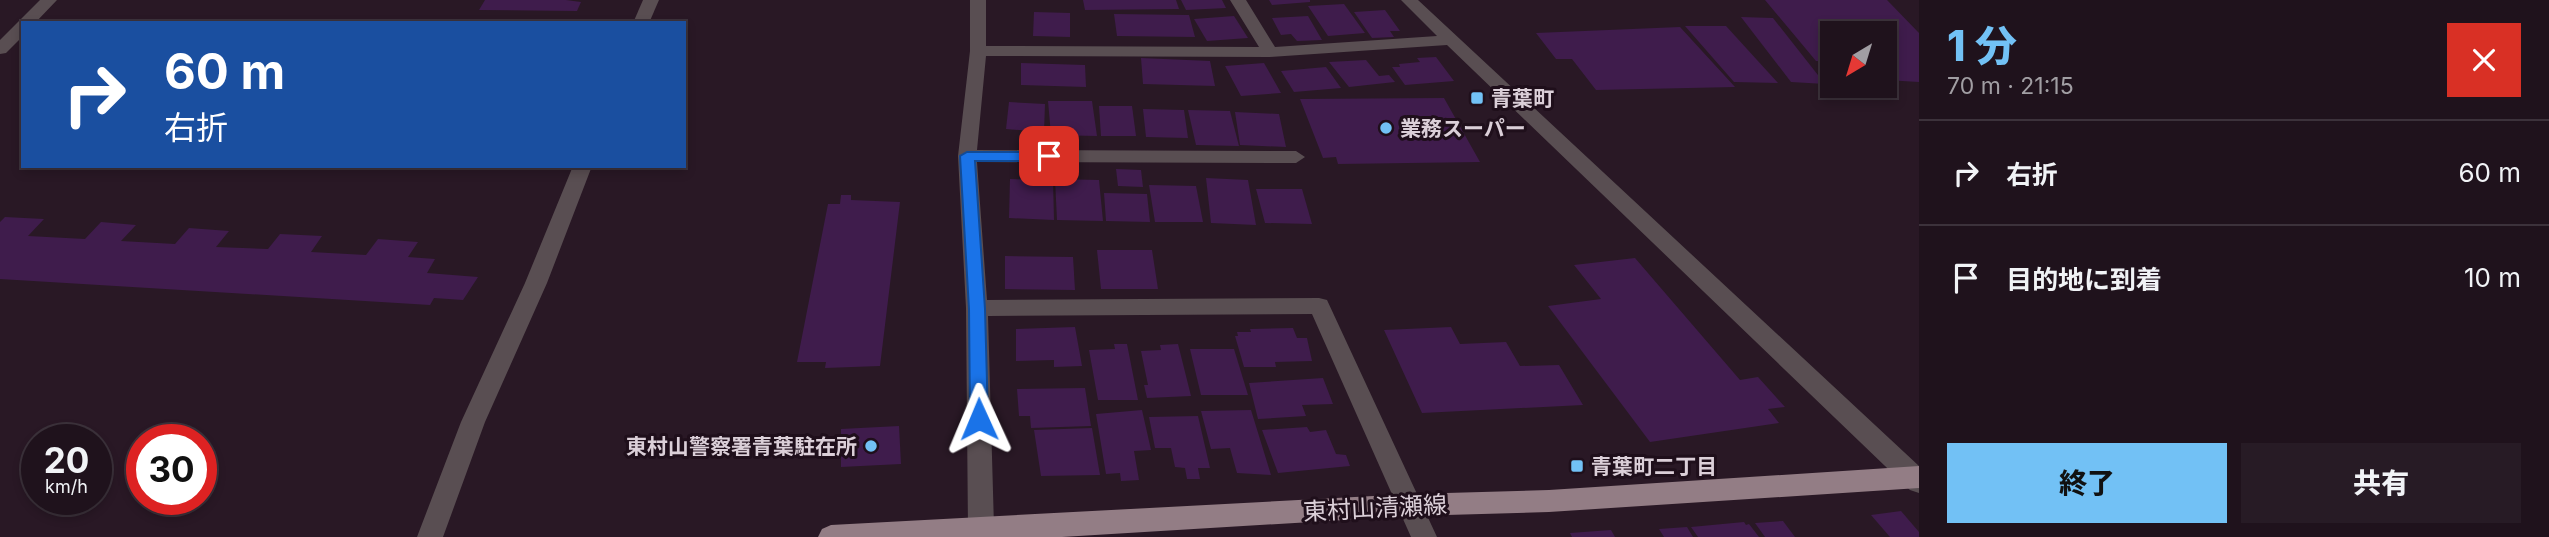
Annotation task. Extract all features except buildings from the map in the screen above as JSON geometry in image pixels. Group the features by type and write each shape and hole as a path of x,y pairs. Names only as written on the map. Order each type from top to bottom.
{"main road":[{"name":"東村山清瀬線","path":"831,537 984,533 1411,505 1549,501 1918,479"}],"street":[{"path":"27,21 49,0"},
{"path":"642,21 651,0"},
{"path":"978,0 978,51 967,156 977,309 984,533"},
{"path":"1238,0 1270,52"},
{"path":"1409,0 1918,479"},
{"path":"0,49 21,27"},
{"path":"978,51 1270,52 1451,40"},
{"path":"967,156 1296,157"},
{"path":"430,537 473,422 536,283 582,168"},
{"path":"977,309 1318,306 1424,537"}],"place":[{"name":"青葉町","path":"1477,98"},
{"name":"業務スーパー","path":"1386,128"},
{"name":"東村山警察署青葉駐在所","path":"871,446"},
{"name":"青葉町二丁目","path":"1577,466"}],"route":[{"path":"979,419 977,309 967,156 1049,156"}]}
